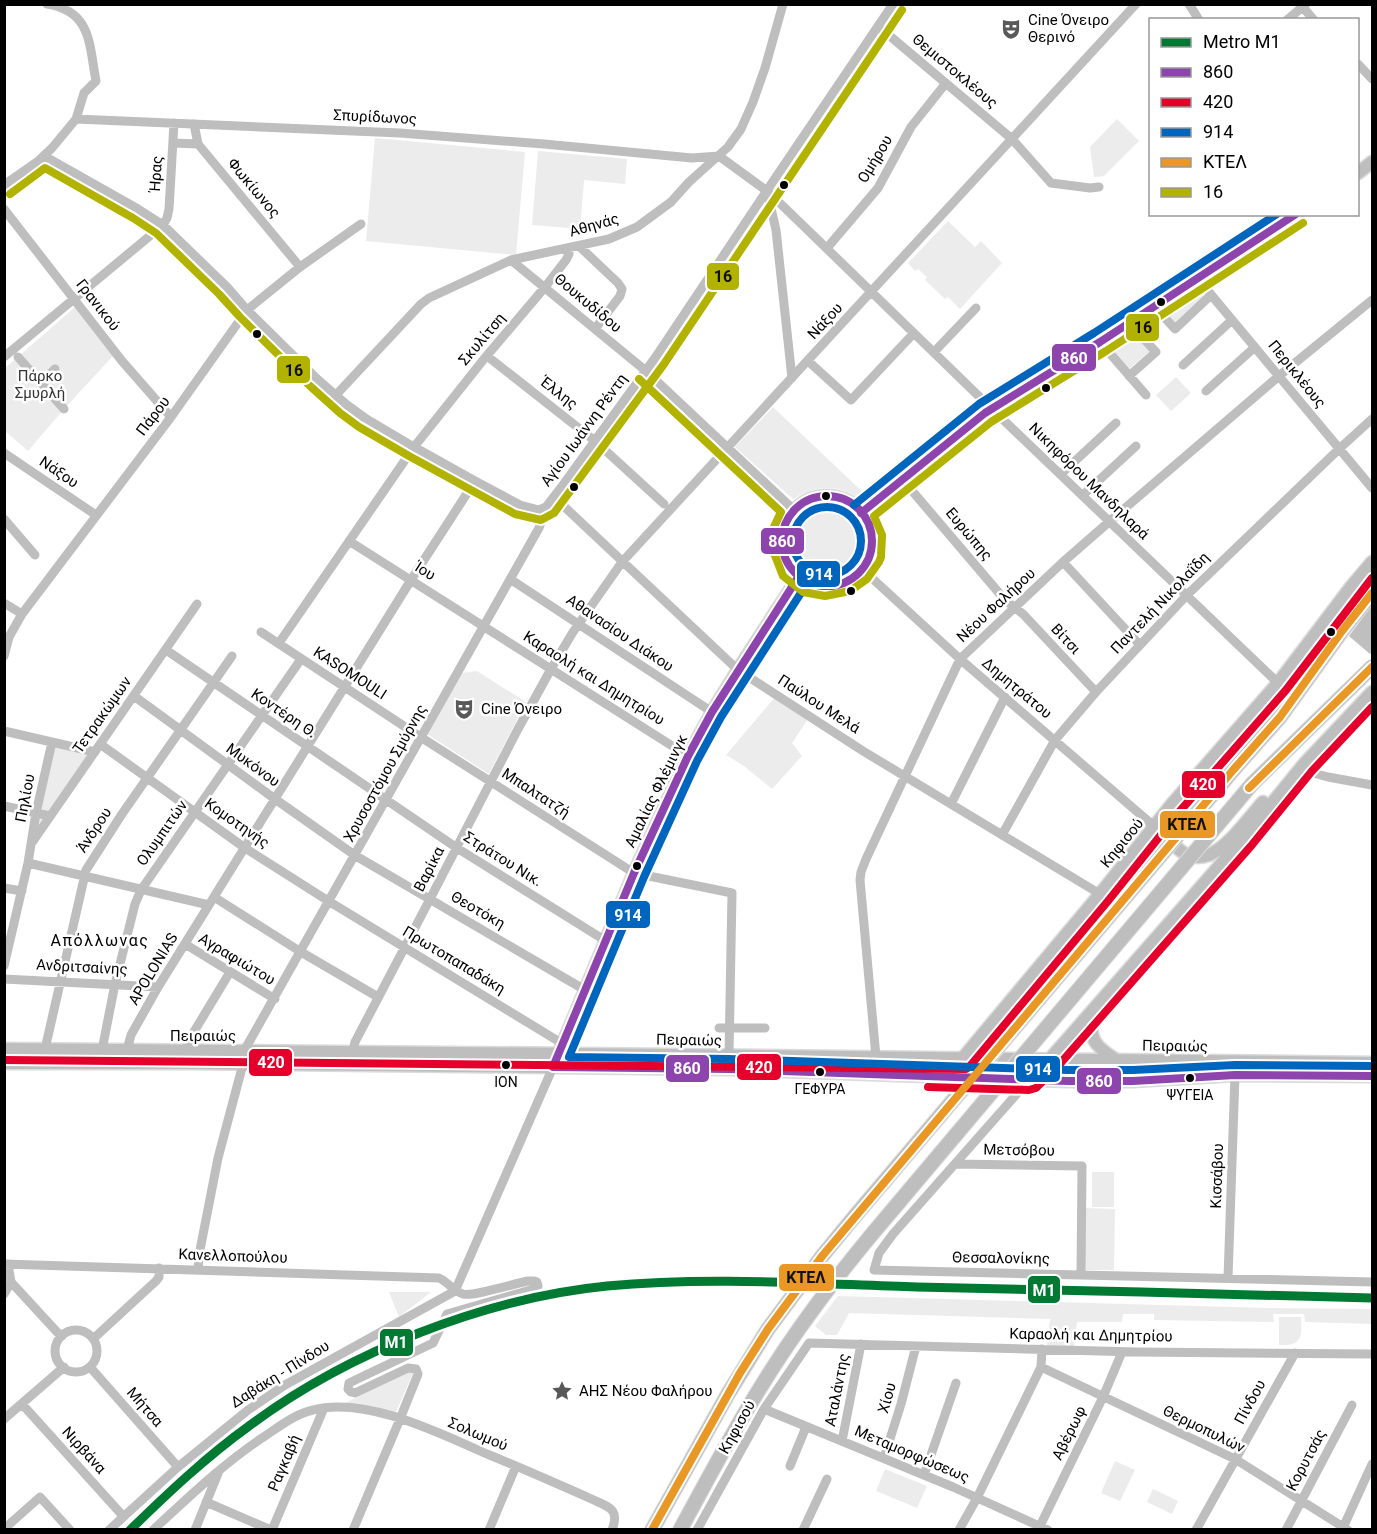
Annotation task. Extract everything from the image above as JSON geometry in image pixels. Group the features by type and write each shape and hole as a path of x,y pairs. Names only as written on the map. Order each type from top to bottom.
{"highway":[{"path":"652,1530 740,1373 768,1329 823,1255 1280,717 1372,593"},
{"path":"680,1530 762,1384 802,1324 843,1269 1252,784 1372,667"}],"main road":[{"path":"1359,172 1372,162"},
{"path":"861,513 985,413 1155,307 1294,216"},
{"path":"824,497 841,499 849,502 861,513 872,536 870,554 862,569 847,582 828,586 817,585 799,576 788,563 783,544 786,523 795,511 808,501 824,497"},
{"name":"Κηφισού","path":"962,1059 1172,804 1278,683 1372,562"},
{"name":"Αμαλίας Φλέμινγκ","path":"553,1067 659,815 688,756 712,712 799,576"},
{"path":"1029,1080 1243,839 1304,764 1372,692"},
{"path":"1205,766 1171,816 1168,826 1173,844 1188,855 1198,857 1207,856 1225,845 1269,796 1304,764"},
{"path":"1090,1014 1091,1032 1095,1043 1116,1060"},
{"name":"Πειραιώς","path":"4,1049 353,1052 561,1049 729,1055 1372,1063"},
{"name":"Πειραιώς","path":"4,1063 729,1069 1029,1080 1133,1081 1235,1075 1372,1076"}],"street":[{"path":"4,185 44,156 76,119 84,93 96,81 85,27 75,15 47,4"},
{"name":"Αθηνάς","path":"335,396 421,304 437,293 511,260 609,239 637,227 671,202 719,156 737,135 753,102 765,68 783,4"},
{"name":"Αγίου Ιωάννη Ρέντη","path":"44,156 163,225 335,396 365,418 512,501 539,510 546,507 554,497 646,371 893,4"},
{"name":"Νάξου","path":"551,669 579,623 622,562 1136,4"},
{"path":"1189,4 1198,18"},
{"path":"1289,18 1303,5 1313,18"},
{"name":"Θεμιστοκλέους","path":"878,26 1012,139 1051,183 1099,188"},
{"path":"1359,65 1372,79"},
{"name":"Ομήρου","path":"827,248 878,188 911,127 946,83"},
{"name":"Σπυρίδωνος","path":"76,119 400,133 692,158 719,156"},
{"name":"Ήρας","path":"163,225 169,209 174,123"},
{"name":"Φωκίωνος","path":"194,124 198,144 300,267"},
{"path":"174,143 198,144"},
{"name":"Νικηφόρου Μανδηλαρά","path":"719,156 767,191 1278,683"},
{"path":"767,191 776,230 792,378"},
{"name":"Γρανικού","path":"4,209 122,361 171,417"},
{"name":"Πάρου","path":"4,656 9,637 22,614 171,417 247,310 300,267 361,224"},
{"path":"4,357 163,225"},
{"path":"579,246 622,289 620,296 595,329"},
{"name":"Σκυλίτση","path":"279,643 414,447 545,287 566,260 569,248"},
{"name":"Θουκυδίδου","path":"511,260 646,371"},
{"name":"Περικλέους","path":"1198,279 1372,488"},
{"path":"1155,307 1175,329 1211,295"},
{"name":"Νέου Φαλήρου","path":"876,1057 861,872 904,775 960,659 1110,521 1279,376 1372,300"},
{"path":"934,352 976,308"},
{"path":"1183,365 1232,320"},
{"path":"1129,323 1156,352 1129,376"},
{"path":"808,361 851,400 914,333"},
{"path":"1100,342 1146,395"},
{"path":"1206,391 1255,347"},
{"name":"Έλλης","path":"487,356 595,441 664,504"},
{"path":"18,357 64,409"},
{"path":"41,383 55,369"},
{"path":"646,371 795,511"},
{"name":"Παντελή Νικολαΐδη","path":"1002,835 1055,740 1096,692 1187,595 1372,419"},
{"path":"1061,474 1116,423"},
{"path":"1083,495 1136,446"},
{"name":"Νάξου","path":"4,453 96,515"},
{"name":"Ευρώπης","path":"902,479 1014,608"},
{"name":"APOLONIAS","path":"127,1050 131,1035 158,987 475,481"},
{"name":"Παύλου Μελά","path":"554,497 738,670 863,751 1100,894"},
{"name":"Χρυσοστόμου Σμύρνης","path":"244,1051 539,528 546,507"},
{"path":"4,519 34,555"},
{"name":"Ίου","path":"349,541 484,627"},
{"path":"1063,562 1140,645"},
{"name":"Δημητράτου","path":"862,569 960,659 1155,827"},
{"name":"Αθανασίου Διάκου","path":"510,579 712,712"},
{"path":"4,603 22,614"},
{"name":"Τετρακώμων","path":"32,844 197,604"},
{"name":"Βίτσι","path":"1014,608 1023,614 1096,692"},
{"name":"Καραολή και Δημητρίου","path":"484,627 688,756"},
{"name":"KASOMOULI","path":"261,632 422,738"},
{"name":"Κοντέρη Θ.","path":"166,650 387,801"},
{"name":"Άνδρου","path":"45,1049 84,876 98,851 232,656"},
{"name":"Ολυμπιτών","path":"102,1050 135,904 141,890 301,658"},
{"name":"Βαρίκα","path":"353,1052 355,1042 378,997 551,669"},
{"name":"Μυκόνου","path":"134,696 356,856"},
{"path":"951,804 1005,697"},
{"name":"Κομοτηνής","path":"4,731 52,742 98,748 148,778 245,848 330,902"},
{"name":"Μπαλτατζή","path":"422,738 634,873"},
{"name":"Πηλίου","path":"4,966 28,863 36,813 52,742"},
{"path":"1304,764 1317,774 1372,785"},
{"name":"Στράτου Νικ.","path":"387,801 457,848 606,941"},
{"path":"4,806 50,816"},
{"name":"Θεοτόκη","path":"356,856 585,990"},
{"path":"28,863 141,890 211,901 378,997"},
{"path":"634,873 732,893 729,1055"},
{"path":"4,888 22,891"},
{"name":"Πρωτοπαπαδάκη","path":"330,902 561,1049"},
{"name":"Αγραφιώτου","path":"185,944 275,999"},
{"path":"186,1050 189,1040 230,972"},
{"name":"Ανδριτσαίνης","path":"4,979 158,987"},
{"path":"719,1028 765,1028"},
{"path":"1029,1080 1077,1066 1109,1064 1116,1060"},
{"path":"198,1270 218,1158 243,1064"},
{"path":"353,1530 417,1376 416,1369 408,1368 355,1393 348,1389 350,1383 433,1343 447,1314 538,1287 535,1281 530,1280 466,1295 455,1291 553,1067"},
{"name":"Κισσάβου","path":"1228,1278 1235,1075"},
{"name":"Θεσσαλονίκης","path":"1029,1080 893,1234 877,1258 874,1270 1372,1282"},
{"name":"Μετσόβου","path":"955,1164 1083,1166 1080,1275"},
{"path":"6,1264 11,1282 62,1336"},
{"name":"Κανελλοπούλου","path":"6,1264 440,1278 455,1291"},
{"path":"93,1339 156,1281 159,1268"},
{"path":"4,1294 11,1282"},
{"name":"Δαβάκη - Πίνδου","path":"109,1530 178,1467 248,1410 285,1385 455,1291"},
{"path":"78,1330 85,1332 93,1339 96,1355 90,1366 84,1370 76,1371 64,1367 58,1361 57,1343 68,1332 78,1330"},
{"name":"Καραολή και Δημητρίου","path":"809,1343 1122,1352 1372,1354"},
{"name":"Κηφισού","path":"698,1530 764,1409 809,1343"},
{"name":"Αταλάντης","path":"842,1441 861,1344"},
{"name":"Χίου","path":"884,1458 916,1346"},
{"path":"959,1530 1041,1367 1042,1349"},
{"name":"Αβέρωφ","path":"1044,1528 1122,1352"},
{"name":"Πίνδου","path":"1196,1530 1295,1353"},
{"name":"Μήτσα","path":"90,1366 178,1467"},
{"path":"4,1419 64,1367"},
{"name":"Θερμοπυλών","path":"1041,1367 1235,1459 1344,1529"},
{"path":"924,1474 956,1383"},
{"name":"Νιρβάνα","path":"22,1404 123,1516"},
{"name":"Κορυτσάς","path":"1286,1530 1352,1405"},
{"name":"Σολωμού","path":"153,1530 239,1453 294,1417 324,1408 358,1409 384,1413 516,1466 609,1506 615,1517 612,1530"},
{"name":"Ραγκαβή","path":"272,1530 324,1408"},
{"name":"Μεταμορφώσεως","path":"764,1409 924,1474 1044,1528"},
{"path":"790,1466 806,1427"},
{"path":"1344,1529 1372,1464"},
{"path":"489,1530 516,1466"},
{"path":"195,1530 221,1467"},
{"path":"803,1530 827,1479"},
{"path":"6,1528 40,1497 70,1530"},
{"path":"206,1502 272,1530"},
{"path":"1023,1518 1024,1530"}],"green space":[{"path":"1117,119 1139,141 1104,176 1094,177 1090,147"},
{"path":"375,138 525,152 516,255 366,241"},
{"path":"538,151 627,159 625,184 584,180 580,229 532,225"},
{"path":"948,221 975,247 981,241 1002,263 960,309 948,297 945,299 925,280 927,277 918,269 915,271 908,263"},
{"path":"1194,286 1204,297 1175,324 1162,310"},
{"name":"Πάρκο Σµυρλή","path":"75,307 113,356 28,451 5,431 4,369"},
{"path":"1130,329 1150,351 1129,369 1105,345"},
{"path":"1176,377 1191,393 1171,411 1156,395"},
{"path":"773,407 868,497 862,501 845,491 828,488 810,491 793,499 735,447"},
{"path":"826,506 839,509 851,516 858,528 861,541 858,554 851,566 839,573 826,576 813,573 801,566 794,554 791,541 794,528 801,516 813,509"},
{"path":"477,671 526,702 489,774 427,734 461,673"},
{"path":"775,697 808,719 792,743 802,756 772,789 744,766 726,755"},
{"path":"55,747 89,754 35,832"},
{"path":"1204,1067 1203,1069 1122,1075 1073,1076 1072,1072"},
{"path":"1092,1172 1114,1172 1114,1207 1092,1207"},
{"path":"1085,1208 1115,1209 1114,1270 1084,1270"},
{"path":"389,1292 431,1292 399,1317"},
{"path":"838,1296 1372,1309 1372,1324 1305,1322 1304,1314 1273,1314 1274,1322 1154,1320 1154,1314 1123,1314 1122,1322 1077,1322 1074,1346 1047,1345 1050,1319 849,1313 837,1335 826,1335 815,1326"},
{"path":"1279,1317 1301,1317 1301,1335 1296,1342 1279,1345"},
{"path":"408,1372 413,1373 396,1412 343,1404"},
{"path":"1115,1461 1135,1470 1120,1501 1101,1493"},
{"path":"885,1469 927,1486 917,1508 876,1491"},
{"path":"1153,1489 1178,1501 1172,1514 1147,1502"}],"shaded area":[{"path":"1372,605 1372,652 1370,654 1349,636"}],"metro line":[{"name":"Μ1","path":"130,1530 233,1438 288,1399 330,1375 374,1352 466,1316 561,1292 645,1283 723,1281 1372,1298"}],"transit line":[{"name":"16","path":"10,194 45,168 133,218 156,233 340,413 359,427 409,456 515,514 541,520 554,513 664,364 902,10"},
{"name":"914","path":"854,505 979,404 1094,333 1274,216"},
{"name":"860","path":"861,513 985,413 1100,342 1293,216"},
{"name":"16","path":"639,379 781,512 774,527 773,545 783,576 803,592 825,596 850,591 867,579 881,557 882,535 874,516 991,422 1106,351 1303,223"},
{"name":"860","path":"827,496 852,504 864,516 872,541 864,566 852,578 827,586 802,578 790,566 782,541 790,516 802,504 827,496"},
{"name":"914","path":"827,507 840,510 851,517 858,528 861,541 858,554 851,565 840,572 827,575 814,572 803,565 796,554 793,541 796,528 803,517 814,510 827,507"},
{"name":"860","path":"799,576 712,712 688,756 634,873 553,1067 729,1069 1068,1081 1133,1081 1235,1075 1372,1076"},
{"name":"420","path":"4,1060 966,1069 1108,901 1180,811 1286,690 1372,578"},
{"name":"914","path":"808,582 721,717 697,761 644,877 569,1057 729,1059 1068,1070 1133,1070 1235,1065 1372,1066"},
{"name":"ΚΤΕΛ","path":"652,1530 740,1373 768,1329 823,1255 1280,717 1372,593"},
{"name":"ΚΤΕΛ","path":"1249,788 1372,667"},
{"name":"420","path":"928,1087 1029,1090 1036,1088 1058,1066 1251,846 1312,771 1372,707"}],"place":[{"name":"Cine Όνειρο Θερινό","path":"1011,29"},
{"name":"Cine Όνειρο","path":"464,709"},
{"name":"ΙΟΝ","path":"506,1065"},
{"name":"ΓΕΦΥΡΑ","path":"820,1072"},
{"name":"ΨΥΓΕΙΑ","path":"1190,1078"},
{"name":"ΑΗΣ Νέου Φαλήρου","path":"562,1391"}],"district":[{"name":"Απόλλωνας","path":"100,940"}]}
